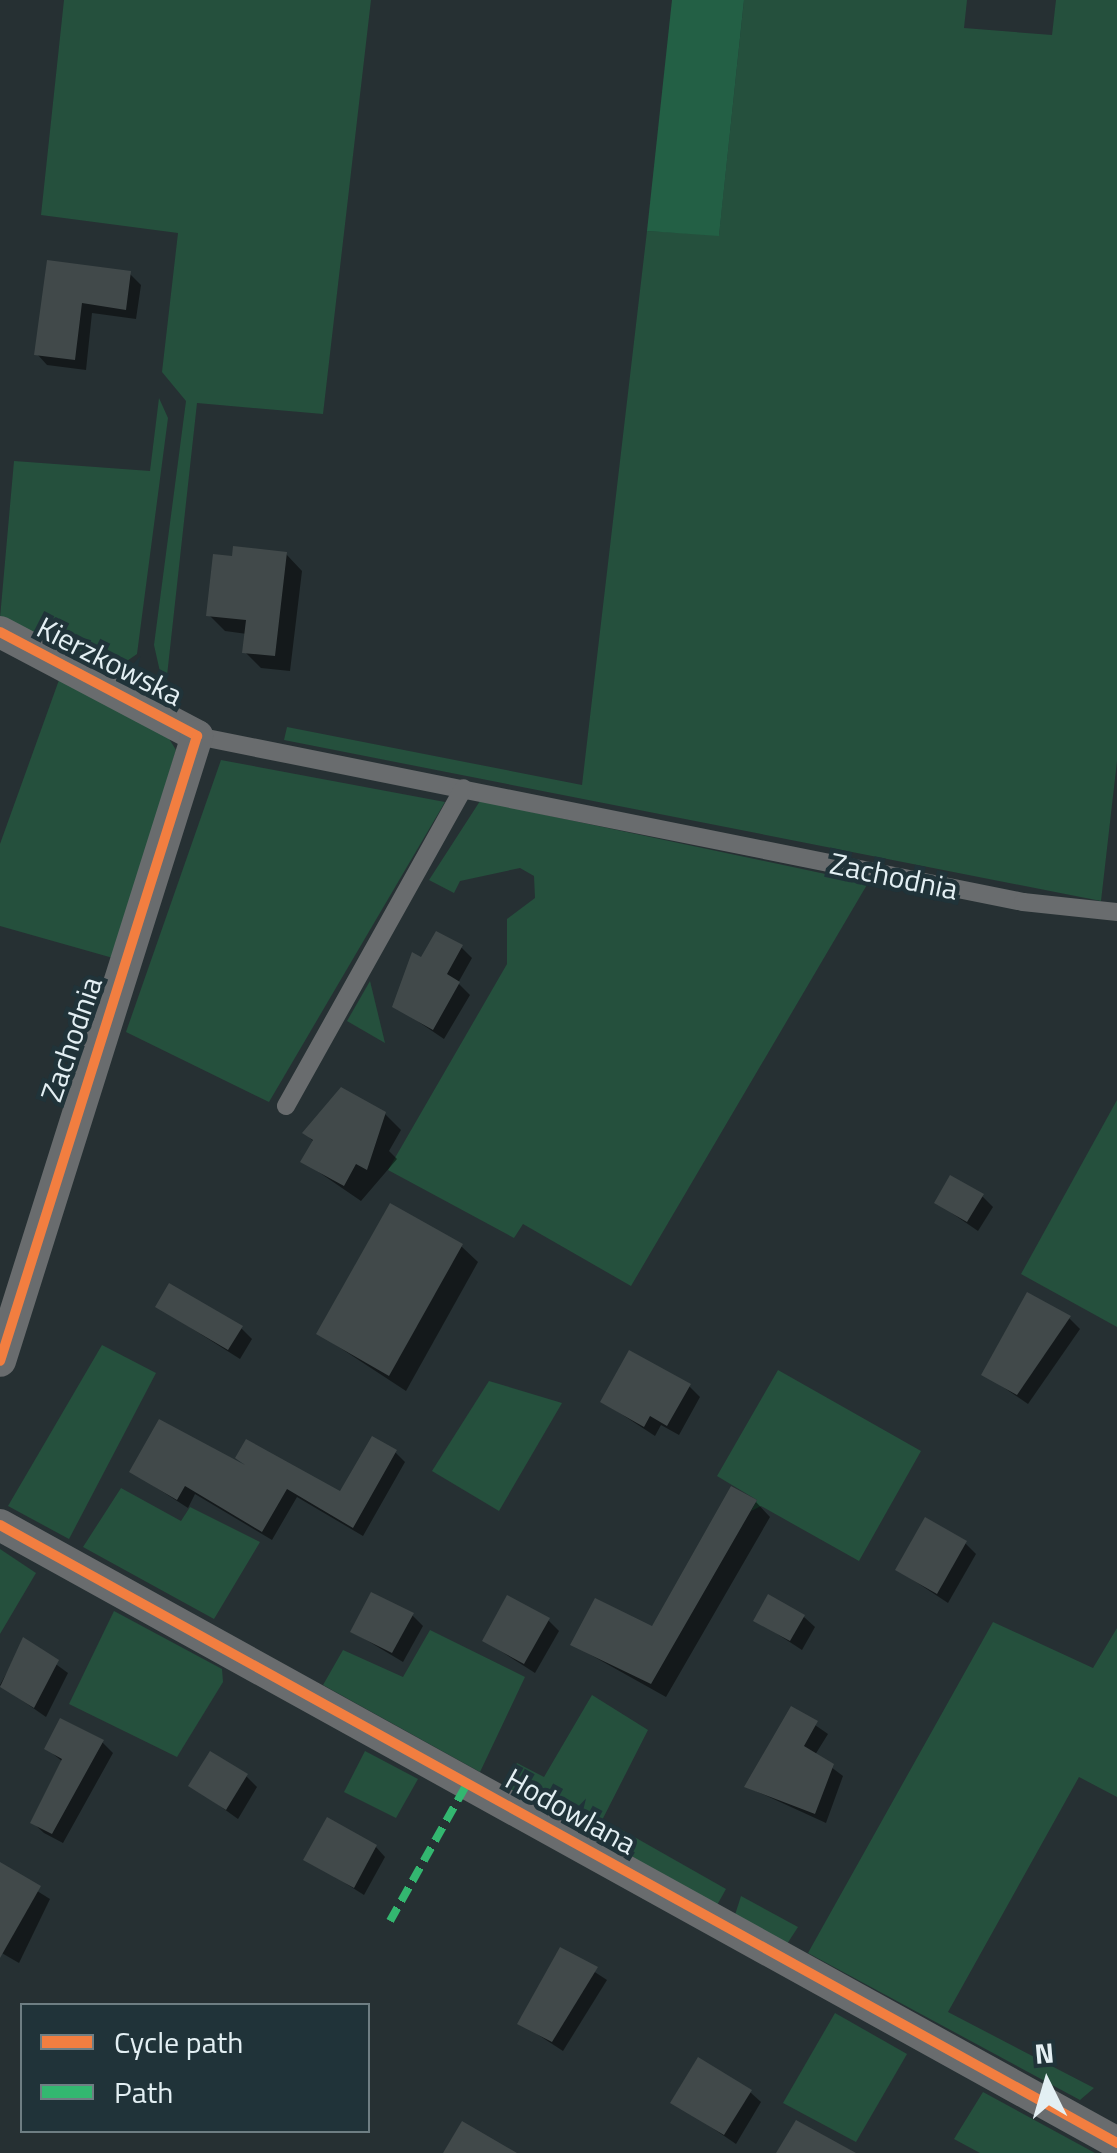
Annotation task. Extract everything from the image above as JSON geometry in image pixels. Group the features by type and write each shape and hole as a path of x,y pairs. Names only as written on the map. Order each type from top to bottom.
{"street":[{"name":"Kierzkowska","path":"0,632 197,736"},
{"name":"Zachodnia","path":"0,1361 197,736"},
{"name":"Hodowlana","path":"0,1526 1117,2143"}],"lane":[{"name":"Zachodnia","path":"197,736 1006,899 1117,912"},
{"path":"286,1106 464,788"}],"green space":[{"path":"64,0 371,0 323,414 197,403 165,694 154,645 186,401 162,372 178,233 41,215"},
{"path":"672,0 744,0 719,236 647,231"},
{"path":"744,0 967,0 964,28 1052,35 1056,0 1117,0 1117,761 1101,901 284,740 287,727 582,785 647,231 719,235"},
{"path":"159,398 168,418 137,654 111,672 0,618 14,461 150,471"},
{"path":"59,680 168,737 176,750 113,958 0,926 0,844"},
{"path":"221,760 445,802 269,1102 126,1032"},
{"path":"480,801 868,883 631,1286 523,1224 514,1238 388,1170 507,964 507,919 535,898 534,876 520,868 460,881 454,893 429,880"},
{"path":"370,981 385,1043 347,1021"},
{"path":"1117,1100 1117,1327 1021,1274"},
{"path":"102,1345 156,1373 69,1539 8,1506"},
{"path":"778,1370 921,1451 859,1561 761,1506 751,1511 757,1500 717,1476"},
{"path":"489,1381 562,1403 499,1511 432,1471"},
{"path":"121,1488 181,1521 190,1507 260,1542 214,1619 83,1547"},
{"path":"0,1549 36,1573 0,1634"},
{"path":"114,1611 222,1669 223,1682 177,1757 69,1704"},
{"path":"993,1622 1093,1668 1117,1628 1117,1797 1079,1777 948,2012 1094,2088 1080,2100 808,1953"},
{"path":"430,1630 525,1677 480,1772 323,1685 343,1650 403,1677"},
{"path":"592,1695 648,1730 594,1836 506,1789 505,1780 517,1763 544,1777"},
{"path":"365,1751 418,1779 396,1818 344,1792"},
{"path":"622,1830 726,1889 716,1907 618,1850"},
{"path":"741,1896 798,1927 787,1944 735,1915"},
{"path":"835,2013 907,2054 856,2142 783,2103"},
{"path":"983,2092 1095,2153 980,2153 954,2139"}],"building":[{"path":"47,260 131,271 126,310 82,303 75,360 34,355"},
{"path":"233,546 287,552 275,656 242,653 246,620 206,616 213,554 232,556"},
{"path":"436,931 463,945 447,974 460,982 433,1030 392,1007 412,952 421,957"},
{"path":"341,1087 386,1112 367,1170 356,1164 344,1186 300,1162 313,1140 302,1133"},
{"path":"950,1175 984,1194 967,1222 934,1203"},
{"path":"390,1203 463,1244 389,1376 316,1334"},
{"path":"169,1283 243,1326 228,1350 155,1307"},
{"path":"1027,1292 1071,1316 1017,1395 981,1375"},
{"path":"629,1350 691,1384 667,1426 650,1416 644,1427 600,1402"},
{"path":"159,1419 245,1465 235,1458 246,1439 340,1491 372,1436 397,1450 353,1528 287,1489 262,1532 185,1486 177,1500 129,1472"},
{"path":"731,1486 757,1500 651,1684 570,1645 595,1598 652,1626"},
{"path":"925,1517 967,1541 937,1594 895,1570"},
{"path":"371,1592 414,1613 392,1653 350,1632"},
{"path":"768,1594 805,1615 790,1641 753,1621"},
{"path":"507,1595 550,1618 524,1664 482,1641"},
{"path":"23,1637 59,1660 34,1708 0,1687"},
{"path":"791,1706 818,1721 804,1746 834,1764 815,1814 744,1787"},
{"path":"60,1718 104,1740 52,1834 30,1823 62,1759 44,1749"},
{"path":"210,1751 248,1774 226,1810 188,1786"},
{"path":"327,1817 377,1845 354,1888 303,1860"},
{"path":"0,1862 41,1886 0,1958"},
{"path":"560,1947 598,1967 552,2042 517,2024"},
{"path":"698,2057 752,2090 724,2135 670,2103"},
{"path":"796,2120 856,2153 776,2153"},
{"path":"462,2121 517,2153 443,2153"}],"marked path":[{"path":"390,1921 468,1782"}],"cycle path":[{"path":"0,632 197,736 0,1361"},
{"path":"0,1525 1117,2143"}]}
